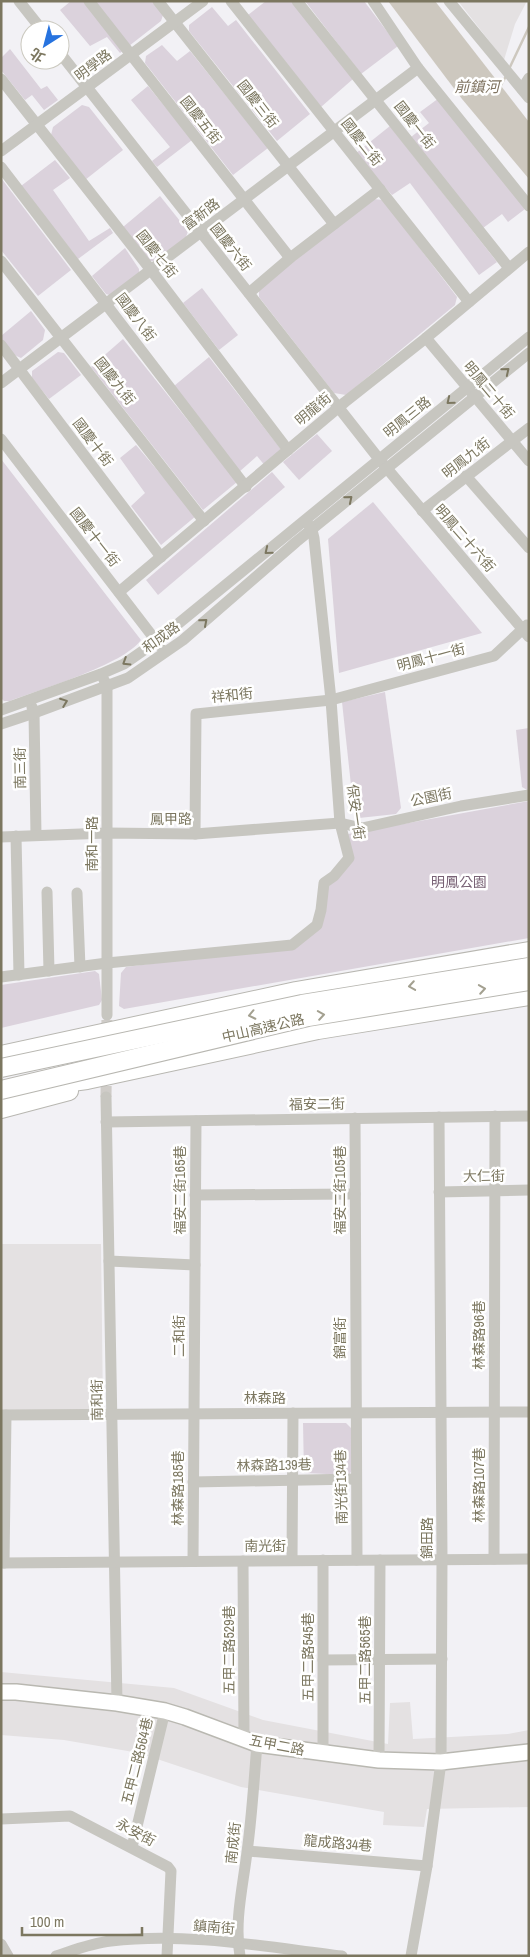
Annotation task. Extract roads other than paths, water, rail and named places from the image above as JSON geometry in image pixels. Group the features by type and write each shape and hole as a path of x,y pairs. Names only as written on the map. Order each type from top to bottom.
{"highway":[{"path":"2,1064 45,1051 296,990 528,955"},
{"name":"中山高速公路","path":"2,1064 302,1004 528,955"},
{"name":"中山高速公路","path":"1,1091 308,1017 529,981"},
{"path":"1,1091 87,1080 318,1030 529,996"},
{"path":"1,1109 318,1030"}],"main road":[{"name":"五甲二路","path":"1,1692 117,1703 165,1711 251,1741 323,1754 379,1760 441,1762 529,1752"}],"street":[{"path":"19,1 34,20"},
{"name":"國慶五街","path":"89,1 290,258"},
{"name":"國慶三街","path":"158,1 334,224"},
{"name":"明學路","path":"1,151 38,126 203,1"},
{"name":"國慶二街","path":"231,1 469,302"},
{"name":"國慶一街","path":"297,1 509,268"},
{"path":"373,1 418,68 529,206"},
{"path":"449,1 525,94"},
{"name":"國慶六街","path":"70,66 379,459"},
{"name":"富新路","path":"1,383 418,68"},
{"path":"525,94 529,78"},
{"name":"國慶七街","path":"1,79 151,270 288,450"},
{"name":"國慶八街","path":"1,167 246,486"},
{"path":"248,293 380,189"},
{"name":"明龍街","path":"119,592 338,408 529,252"},
{"name":"國慶九街","path":"1,260 204,521"},
{"name":"明鳳三路","path":"309,525 387,468 529,337"},
{"name":"明鳳二十街","path":"426,338 529,461"},
{"name":"國慶十街","path":"1,345 161,557"},
{"name":"明鳳三路","path":"309,525 379,459 471,392 529,353"},
{"name":"明鳳九街","path":"422,511 529,428"},
{"name":"國慶十一街","path":"1,439 165,653"},
{"name":"明鳳二十六街","path":"379,459 422,511 527,630"},
{"path":"466,476 529,548"},
{"name":"和成路","path":"1,710 31,701 124,664 309,525"},
{"name":"和成路","path":"1,724 34,714 128,678 183,640 309,525"},
{"name":"保安一街","path":"1,977 107,963 292,945 317,925 324,883 334,876 349,858 340,823 324,621 309,525"},
{"name":"明鳳十一街","path":"331,700 494,656 527,630"},
{"path":"101,674 108,685"},
{"name":"南和一路","path":"107,1015 108,685"},
{"name":"祥和街","path":"195,834 196,714 331,700"},
{"name":"南三街","path":"31,701 34,714 36,835"},
{"name":"公園街","path":"340,823 362,828 461,806 529,794"},
{"name":"鳳甲路","path":"1,837 107,833 195,834 340,823"},
{"path":"16,836 19,975"},
{"path":"47,892 49,971"},
{"path":"77,893 80,967"},
{"name":"南和街","path":"106,1097 117,1703"},
{"name":"林森路96巷","path":"494,1412 495,1116"},
{"name":"福安二街","path":"106,1122 529,1116"},
{"name":"錦田路","path":"411,1956 427,1866 441,1762 442,1559 439,1117"},
{"name":"福安二街105巷","path":"354,1118 355,1262"},
{"name":"福安二街165巷","path":"195,1262 196,1121"},
{"name":"大仁街","path":"439,1192 529,1190"},
{"path":"195,1195 355,1194"},
{"path":"109,1261 195,1262"},
{"name":"二和街","path":"194,1414 195,1262"},
{"name":"錦富街","path":"355,1262 355,1413"},
{"name":"林森路107巷","path":"494,1412 494,1559"},
{"name":"林森路","path":"4,1415 529,1412"},
{"path":"292,1560 293,1413"},
{"name":"南光街134巷","path":"355,1413 357,1560"},
{"name":"林森路185巷","path":"193,1561 194,1414"},
{"path":"3,1563 4,1415"},
{"name":"林森路139巷","path":"193,1482 356,1479"},
{"name":"南光街","path":"3,1563 529,1559"},
{"name":"五甲二路545巷","path":"323,1754 324,1560"},
{"name":"五甲二路565巷","path":"379,1760 380,1560"},
{"name":"五甲二路529巷","path":"243,1561 251,1741"},
{"path":"324,1660 442,1658"},
{"name":"五甲二路564巷","path":"132,1847 165,1711"},
{"name":"南成街","path":"239,1950 240,1905 248,1851 251,1741"},
{"name":"永安街","path":"1,1819 70,1816 132,1847 170,1869 167,1956"},
{"name":"龍成路34巷","path":"248,1851 427,1866"},
{"name":"鎮南街","path":"56,1956 110,1941 169,1938 239,1950 342,1956"},
{"path":"1,1944 8,1956"}],"water":[{"name":"前鎮河","path":"388,1 435,1 529,122 529,179 462,99"}],"waterway":[{"path":"509,69 529,27"},
{"path":"500,87 506,76"}],"tunnel":[{"path":"106,1097 107,1015"}],"park label":[{"name":"明鳳公園","path":"459,882"}]}
